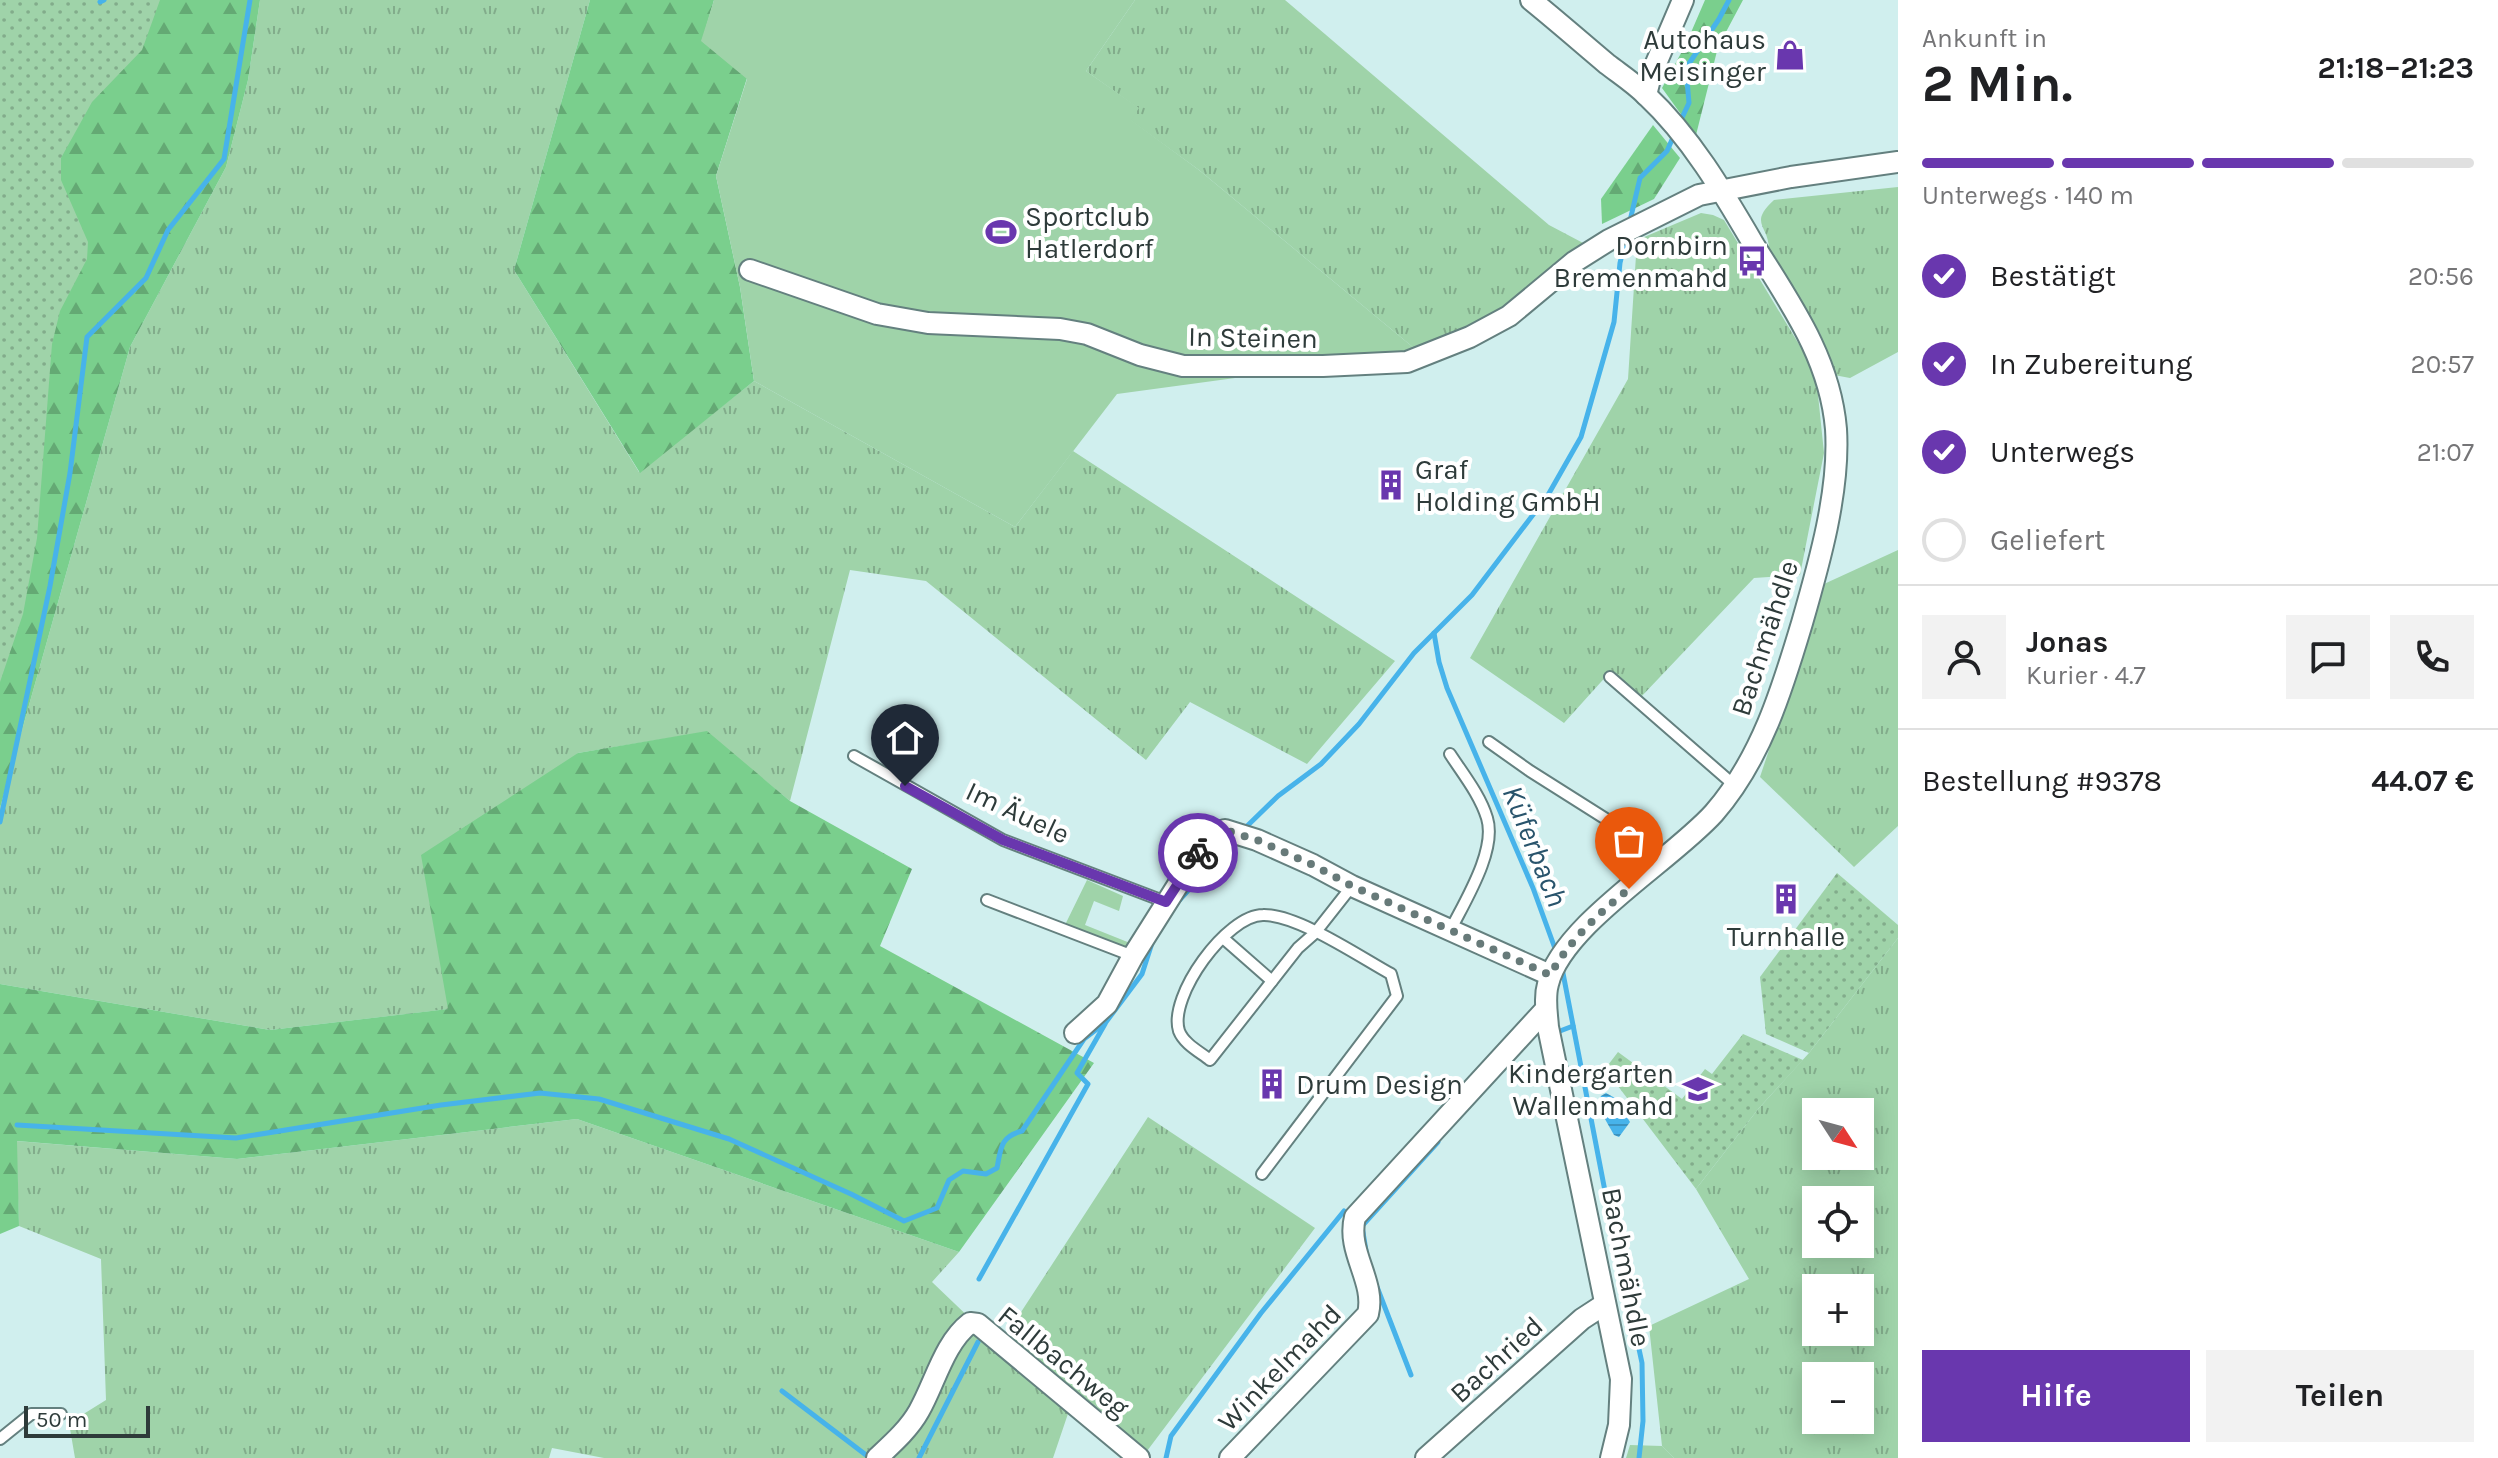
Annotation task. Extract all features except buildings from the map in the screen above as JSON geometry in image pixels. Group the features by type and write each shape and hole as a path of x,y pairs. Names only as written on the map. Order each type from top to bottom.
{"street":[{"name":"Bachmähdle","path":"1531,0 1646,95 1688,143 1723,190 1804,326 1827,378 1836,429 1835,479 1806,610 1779,697 1764,733 1734,785 1706,821 1588,924 1555,966 1546,994 1548,1027 1621,1379 1619,1425 1611,1458"},
{"path":"1646,95 1651,75 1683,0"},
{"path":"1723,190 1898,162"},
{"name":"In Steinen","path":"750,270 877,314 928,323 1060,329 1087,334 1140,355 1183,366 1323,366 1407,362 1470,337 1509,316 1574,262 1609,240 1699,195 1723,190"},
{"path":"1075,1033 1107,1004 1166,902 1214,833 1230,831 1257,840 1451,929 1555,966"},
{"name":"Winkelmahd","path":"1230,1458 1368,1314 1372,1299 1355,1255 1352,1227 1355,1217 1546,1009"},
{"name":"Bachried","path":"1426,1458 1582,1319 1605,1304"},
{"name":"Fallbachweg","path":"877,1458 918,1414 945,1358 962,1329 970,1323 978,1324 1139,1458"}],"lane":[{"path":"1610,677 1734,785"},
{"path":"1489,742 1666,857"},
{"path":"1450,754 1476,793 1489,821 1483,862 1451,929"},
{"name":"Im Äuele","path":"854,756 1003,840 1166,902"},
{"path":"1262,1174 1397,996 1391,974 1315,933 1276,916 1259,914 1242,922 1202,958 1179,1012 1179,1030 1186,1042 1210,1060 1298,948 1315,933 1352,886"},
{"path":"987,900 1133,956"},
{"path":"1223,938 1272,981"},
{"path":"0,1439 31,1414 61,1414"}],"green space":[{"path":"0,0 260,0 248,80 226,167 130,347 0,808"},
{"path":"0,0 160,0 142,50 92,102 61,158 61,180 88,242 87,259 60,311 52,344 37,538 23,614 0,682"},
{"path":"260,0 590,0 514,270 639,472 754,381 1015,527 1073,451 1395,661 1307,764 1190,702 1146,760 926,581 850,570 790,801 706,732 578,753 449,1009 270,1030 0,984 0,808 130,347 226,167 248,80"},
{"path":"590,0 714,0 702,41 747,78 716,176 740,287 754,381 640,473 514,270"},
{"name":"Sportclub Hatlerdorf","path":"714,0 1135,0 1086,71 1139,108 1131,120 1199,170 1420,353 1117,394 1015,527 754,381 740,287 716,176 747,79 701,41"},
{"path":"1135,0 1285,0 1549,225 1585,244 1501,315 1420,353 1199,170 1130,120 1138,108 1086,71"},
{"path":"1705,0 1743,0 1718,47 1696,135 1662,88"},
{"path":"1653,125 1680,158 1654,199 1602,224 1601,199"},
{"path":"1898,187 1898,352 1850,378 1834,375 1820,333 1769,250 1762,214 1774,200"},
{"path":"1701,213 1724,220 1806,356 1817,385 1824,453 1800,575 1754,578 1640,698 1610,672 1564,723 1470,658 1628,379 1637,240"},
{"path":"1898,550 1898,826 1854,867 1760,777 1824,584"},
{"path":"707,731 790,801 912,869 880,946 1094,1063 959,1252 577,1119 237,1159 17,1141 19,1226 0,1234 0,984 270,1030 448,1009 421,855 578,753"},
{"path":"1837,873 1898,925 1898,938 1809,1053 1766,1034 1760,977"},
{"path":"1087,880 1123,896 1119,911 1094,901 1085,925 1130,943 1128,949 1065,925"},
{"path":"1898,938 1898,1458 1674,1458 1662,1446 1649,1326 1749,1279 1696,1189 1759,1108 1809,1053"},
{"path":"1743,1034 1803,1060 1759,1108 1696,1189 1605,1069 1618,1052 1682,1099 1705,1069 1712,1074"},
{"path":"1148,1117 1315,1228 1147,1451 1075,1393 1053,1458 604,1458 552,1448 549,1458 75,1458 69,1423 106,1400 101,1259 19,1226 16,1141 237,1159 577,1119 959,1252 932,1282 999,1346"},
{"path":"1630,1445 1662,1446 1674,1458 1626,1458"}],"water":[{"path":"1606,1093 1615,1098 1630,1122 1619,1137 1614,1135 1597,1105"}],"waterway":[{"path":"100,2 104,0"},
{"path":"0,822 50,586 70,473 87,337 146,278 168,230 224,159 250,0"},
{"path":"1679,124 1689,103 1686,68 1729,0"},
{"path":"1629,225 1640,178 1667,151 1675,133"},
{"path":"1243,830 1278,796 1321,764 1359,724 1414,653 1472,595 1548,495 1581,437 1614,322 1620,263 1626,238"},
{"name":"Küferbach","path":"1434,633 1447,688 1533,888 1557,954"},
{"path":"1176,904 1233,840"},
{"path":"17,1125 236,1138 441,1105 540,1093 599,1099 729,1139 904,1221 937,1208 949,1180 963,1171 986,1174 997,1168 1005,1140 1022,1131 1084,1039 1106,1022 1142,974 1152,943"},
{"name":"Küferbach","path":"1562,968 1642,1363 1643,1421 1639,1458"},
{"path":"979,1279 1088,1084 1077,1073 1105,1024"},
{"path":"1560,1031 1573,1026"},
{"path":"1366,1251 1362,1226 1438,1142"},
{"path":"1166,1458 1171,1436 1261,1313 1344,1211"},
{"path":"1377,1287 1411,1375"},
{"path":"919,1458 978,1342"},
{"path":"782,1391 866,1455"}],"way so far":[{"path":"1198,853 1214,833 1225,830 1257,840 1550,975 1564,952 1588,924 1629,889"}],"place":[{"name":"Autohaus Meisinger","path":"1790,55"},
{"name":"Sportclub Hatlerdorf","path":"1001,232"},
{"name":"Dornbirn Bremenmahd","path":"1752,261"},
{"name":"Graf Holding GmbH","path":"1391,485"},
{"name":"Turnhalle","path":"1786,899"},
{"name":"Drum Design","path":"1272,1084"},
{"name":"Kindergarten Wallenmahd","path":"1698,1089"}],"route":[{"path":"905,786 1003,840 1166,902 1198,853"}]}
